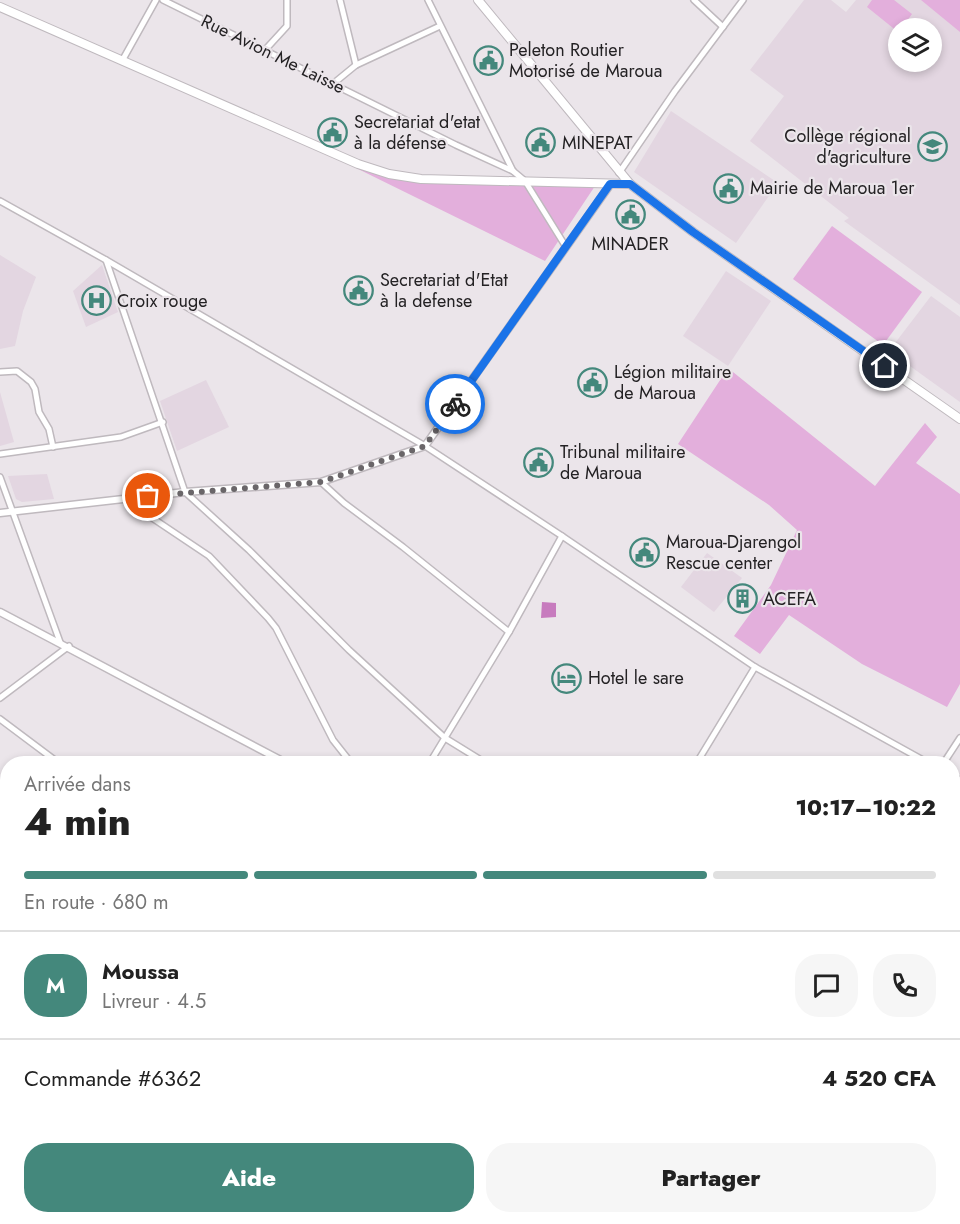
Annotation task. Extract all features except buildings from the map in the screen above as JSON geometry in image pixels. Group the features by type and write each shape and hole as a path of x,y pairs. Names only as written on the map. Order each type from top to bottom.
{"main road":[{"path":"478,0 630,184 693,232 960,419"},
{"path":"0,7 357,164 389,174 421,179 630,184"}],"street":[{"path":"122,61 156,0"},
{"name":"Rue Avion Me Laisse","path":"163,0 513,171"},
{"path":"265,50 287,26 286,0"},
{"path":"340,0 356,65"},
{"path":"428,0 513,171 525,181 566,247"},
{"path":"694,0 723,27"},
{"path":"619,173 675,91 743,0"},
{"path":"334,83 356,65 440,26"},
{"path":"0,513 185,492 321,482 425,446 610,184"},
{"path":"0,201 106,260 425,446 755,667 916,756"},
{"path":"106,260 185,492 249,550 349,650 445,738 474,756"},
{"path":"0,372 20,372 33,385 39,412 49,429 53,447"},
{"path":"0,454 121,437 163,422"},
{"path":"0,477 60,642"},
{"path":"321,482 344,503 398,543 508,632"},
{"path":"124,499 209,556 268,618 276,628 333,740 346,756"},
{"path":"434,756 562,536"},
{"path":"0,612 69,646 269,756"},
{"path":"0,698 69,646"},
{"path":"701,756 755,667"},
{"path":"0,719 49,756"},
{"path":"948,756 960,738"}],"shaded area":[{"path":"804,0 831,0 846,12 856,0 960,0 960,305 844,221 849,218 750,141 784,96 750,70"},
{"path":"872,0 894,0 912,14 909,18 888,18 888,24 867,7"},
{"path":"921,0 960,0 960,32"},
{"name":"Mairie de Maroua 1er","path":"671,111 778,183 736,243 634,172"},
{"path":"354,167 421,183 595,186 545,261"},
{"path":"832,226 922,292 883,345 793,279"},
{"path":"0,255 36,277 23,311 15,346 0,349"},
{"name":"Croix rouge","path":"102,265 118,312 86,327 73,291"},
{"path":"726,271 771,301 728,366 683,336"},
{"path":"931,296 960,317 960,402 889,351"},
{"path":"728,368 875,486 925,423 937,437 916,463 960,494 960,684 947,707 862,664 789,615 760,654 734,636 771,585 797,530 769,505 678,444"},
{"path":"206,380 229,427 177,451 160,401"},
{"path":"0,392 14,442 0,446"},
{"path":"47,474 54,499 22,502 16,499 8,476"},
{"path":"707,553 742,578 714,612 681,587"},
{"path":"542,602 556,603 556,617 541,618"}],"way so far":[{"path":"148,496 321,482 425,446 455,404"}],"place":[{"name":"Peleton Routier Motorisé de Maroua","path":"488,60"},
{"name":"Secretariat d'etat à la défense","path":"333,132"},
{"name":"MINEPAT","path":"541,143"},
{"name":"Collège régional d'agriculture","path":"932,146"},
{"name":"Mairie de Maroua 1er","path":"729,188"},
{"name":"MINADER","path":"630,215"},
{"name":"Secretariat d'Etat à la defense","path":"359,290"},
{"name":"Croix rouge","path":"96,301"},
{"name":"Légion militaire de Maroua","path":"593,382"},
{"name":"Tribunal militaire de Maroua","path":"539,462"},
{"name":"Maroua-Djarengol Rescue center","path":"645,552"},
{"name":"ACEFA","path":"742,599"},
{"name":"Hotel le sare","path":"567,678"}],"route":[{"path":"455,404 610,184 630,184 693,232 885,366"}]}
